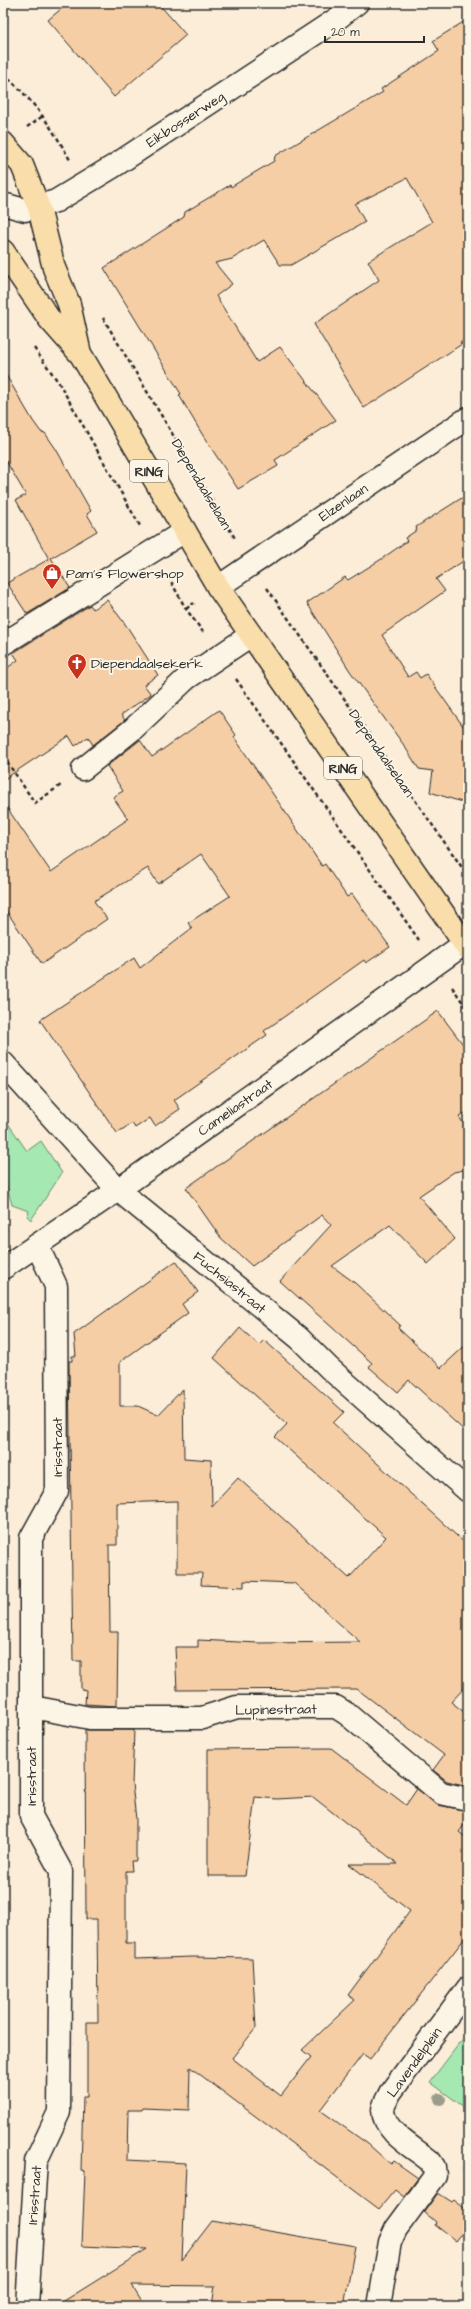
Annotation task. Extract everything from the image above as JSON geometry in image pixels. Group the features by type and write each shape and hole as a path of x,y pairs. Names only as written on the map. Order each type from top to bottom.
{"main road":[{"name":"RING","path":"3,143 22,165 39,208 54,268 69,304 81,355"},
{"name":"RING","path":"3,251 50,320 81,355 218,587 466,946"}],"street":[{"name":"Eikbosserweg","path":"3,204 25,210 39,208 56,202 79,186 154,140 334,21 357,3"},
{"name":"Elzenlaan","path":"218,587 468,418"},
{"path":"3,644 186,531"},
{"path":"83,769 133,729 187,678 251,635"},
{"name":"Cameliastraat","path":"3,1268 118,1190 466,946"},
{"name":"Fuchsiastraat","path":"3,1063 118,1190 299,1338 329,1368 468,1491"},
{"name":"Irisstraat","path":"27,2306 36,2161 59,2112 61,1872 31,1816 31,1538 57,1491 56,1286 37,1245"},
{"name":"Lupinestraat","path":"32,1707 90,1718 202,1718 237,1707 336,1708 347,1714 441,1793 468,1799"},
{"name":"Lavendelplein","path":"379,2306 390,2242 396,2229 435,2176 434,2167 430,2161 394,2132 386,2122 383,2109 390,2093 468,1988"}],"path":[{"path":"3,74 16,85 43,116 73,165 79,186"},
{"name":"Diependaalselaan","path":"102,316 250,564 468,876"},
{"path":"3,756 35,803 83,769"}],"green space":[{"path":"3,1116 27,1151 41,1141 62,1173 31,1220 27,1216 29,1211 12,1205 3,1171"},
{"path":"468,2032 468,2110 430,2082"}],"building":[{"path":"68,3 158,3 186,35 114,97 48,20"},
{"path":"468,19 468,337 460,343 462,344 364,408 314,324 379,280 368,261 432,222 407,178 355,204 365,222 291,265 280,265 264,240 232,259 215,263 232,284 216,296 257,362 280,347 336,420 275,460 278,466 238,489 202,434 179,395 181,394 104,268 184,217 185,212 274,161 275,156 383,92 381,89 439,51 433,41"},
{"path":"3,370 33,421 41,432 45,433 56,449 91,511 87,514 97,531 51,558 70,588 27,614 7,583 49,559 16,500 26,495 3,456"},
{"path":"468,494 468,558 436,579 445,591 382,635 408,677 416,672 420,678 426,674 468,733 468,804 430,792 433,771 419,769 403,744 350,671 307,603 345,577 348,580 380,560 407,541 405,538 417,530 416,527"},
{"name":"Diependaalsekerk","path":"107,600 128,628 158,675 144,685 151,694 121,715 125,720 93,745 88,737 75,746 69,736 3,780 3,671 18,660 13,653 90,605 93,609"},
{"path":"219,710 236,735 234,737 322,866 325,864 347,897 352,894 390,947 366,963 364,960 264,1031 267,1035 174,1100 180,1109 155,1126 150,1118 135,1128 132,1123 117,1133 40,1020 134,958 140,968 192,928 188,923 230,896 201,854 158,884 148,868 94,901 107,919 42,964 3,906 3,802 51,872 128,819 113,797 123,791 107,766 140,740 152,757"},
{"path":"438,1011 468,1051 468,1111 459,1117 468,1130 468,1169 454,1172 419,1196 455,1239 428,1264 390,1225 332,1266 355,1283 400,1325 398,1328 441,1368 468,1343 468,1434 409,1380 398,1392 369,1367 372,1363 280,1281 331,1225 322,1215 252,1266 221,1238 186,1188"},
{"path":"176,1261 198,1292 182,1304 188,1313 120,1362 120,1406 138,1406 158,1415 183,1389 184,1458 211,1460 212,1506 238,1478 349,1578 386,1537 275,1437 287,1424 214,1358 240,1328 259,1345 264,1340 344,1412 333,1423 468,1546 468,1684 451,1702 468,1715 468,1786 447,1781 433,1770 444,1755 357,1689 177,1690 175,1647 198,1647 198,1640 259,1643 360,1642 294,1583 244,1581 244,1587 201,1585 202,1573 177,1573 177,1501 117,1503 117,1545 109,1545 110,1632 118,1632 117,1706 85,1704 86,1690 81,1689 81,1661 73,1661 69,1361 72,1361 72,1356 76,1356 74,1334"},
{"path":"85,1730 134,1730 132,1784 136,1819 136,1861 131,1861 132,1871 126,1871 126,1943 135,1943 135,1959 192,1957 252,1958 256,2028 232,2058 281,2096 311,2057 302,2050 355,2000 348,1995 410,1911 349,1864 398,1864 313,1797 277,1799 255,1797 245,1876 208,1876 208,1749 331,1748 406,1805 417,1789 438,1805 468,1811 468,1820 459,1832 468,1839 468,1934 370,2059 363,2054 320,2110 368,2144 391,2164 394,2161 418,2178 404,2197 395,2190 379,2209 190,2067 189,2110 143,2108 142,2110 128,2110 127,2160 186,2163 182,2260 212,2221 355,2246 344,2306 212,2306 215,2286 132,2285 145,2306 56,2306 147,2249 82,2246 85,2171 81,2170 83,2097 87,2097 87,2022 98,2022 97,1919 86,1919"},
{"path":"438,2193 452,2202 454,2200 468,2211 468,2226 456,2241 435,2225 436,2222 424,2212"}],"place":[{"name":"Pam's Flowershop","path":"52,590"},
{"name":"Diependaalsekerk","path":"77,680"}]}
